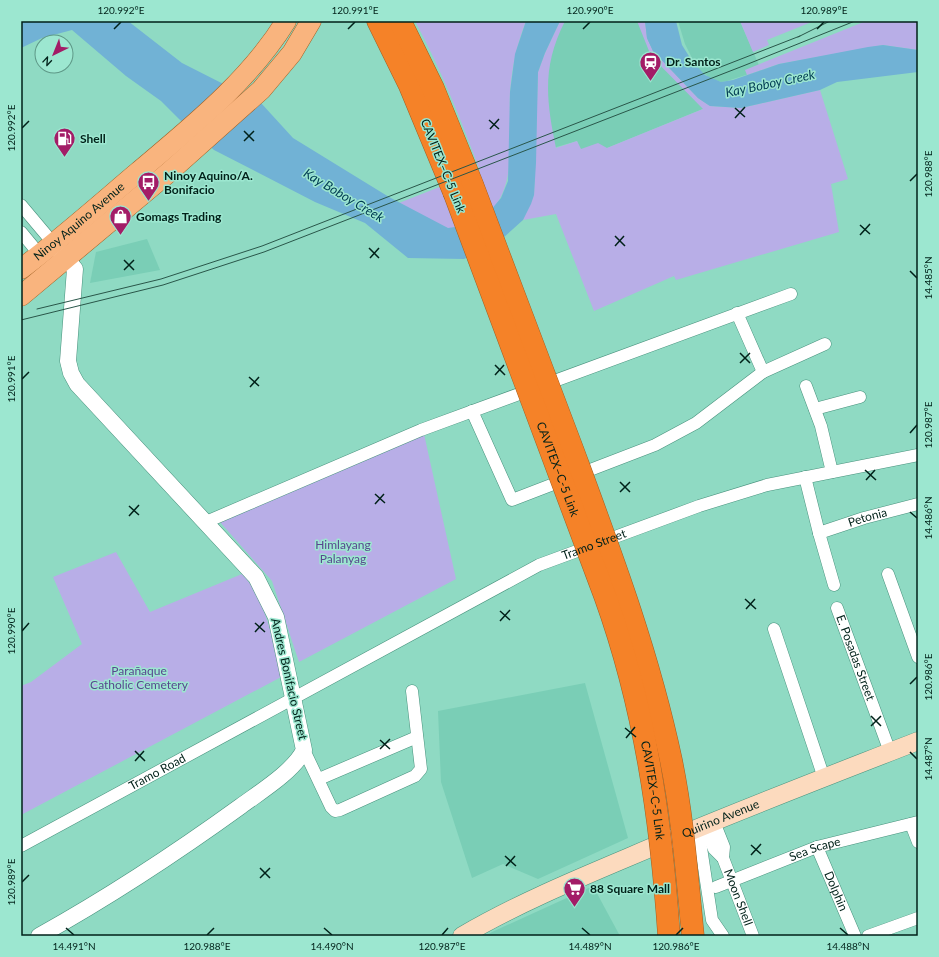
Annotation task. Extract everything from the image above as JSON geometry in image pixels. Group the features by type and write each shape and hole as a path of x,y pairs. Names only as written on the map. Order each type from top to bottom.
{"highway":[{"name":"CAVITEX–C-5 Link","path":"378,21 410,86 442,162 615,622 640,715 652,776 665,870 669,936"},
{"name":"CAVITEX–C-5 Link","path":"400,21 422,64 460,155 631,609 657,698 676,784 693,936"}],"main road":[{"name":"Ninoy Aquino Avenue","path":"21,269 175,140 244,76 274,40 286,21"},
{"name":"Ninoy Aquino Avenue","path":"21,296 195,150 261,90 292,53 311,21"},
{"name":"Quirino Avenue","path":"462,936 487,921 590,874 705,825 918,741"}],"street":[{"path":"21,205 46,249"},
{"path":"21,232 46,249"},
{"name":"Andres Bonifacio Street","path":"38,936 175,853 264,789 294,765 304,750 276,617 267,596 256,577 77,384 71,373 68,361 75,269 59,264 46,249"},
{"path":"206,522 421,430 791,294"},
{"path":"737,313 763,372"},
{"path":"472,411 512,500 655,445 696,423 763,372 825,344"},
{"path":"806,386 832,472"},
{"path":"814,409 860,396"},
{"name":"Tramo Street","path":"294,698 539,565 699,506 767,486 918,455"},
{"path":"805,477 834,585"},
{"name":"Petonia","path":"819,533 864,518 918,504"},
{"path":"888,574 918,657"},
{"name":"E. Posadas Street","path":"837,608 890,752"},
{"path":"774,630 824,778"},
{"path":"304,750 330,807 335,811 419,773 421,769 412,691"},
{"name":"Tramo Road","path":"21,846 294,698"},
{"path":"318,779 417,737"},
{"path":"915,823 918,842"},
{"name":"Sea Scape","path":"716,887 817,847 915,823"},
{"path":"705,825 712,920 723,936"},
{"name":"Moon Shell","path":"705,825 724,847 723,858 753,936"},
{"name":"Dolphin","path":"817,847 855,936"},
{"path":"868,936 918,918"}],"shaded area":[{"name":"Dr. Santos","path":"560,21 645,21 710,106 607,148 580,150 577,141 553,148 538,72"},
{"path":"678,21 740,21 761,70 721,82 710,78 697,68 685,44"},
{"path":"147,239 160,270 90,283 96,252"},
{"path":"585,683 628,838 538,879 503,864 472,878 441,782 438,711"},
{"name":"88 Square Mall","path":"593,886 620,936 486,936 492,932"}],"green space":[{"path":"415,21 526,21 518,47 511,83 510,146 506,182 500,198 490,212 475,222 458,227 444,227 399,203 480,171 450,95"},
{"path":"560,21 565,21 552,53 548,83 548,99 556,148 577,141 581,149 598,143 607,148 703,109 651,56 637,21 645,21 647,38 653,51 698,98 710,106 741,108 820,90 848,179 831,184 839,232 676,280 674,276 594,311 556,214 523,220 534,195 538,72"},
{"path":"740,21 814,21 767,40 769,45 753,52"},
{"path":"866,21 918,21 918,50 883,45 779,64 747,75 745,70"},
{"name":"Himlayang Palanyag","path":"424,434 456,579 299,662 272,581 220,522"},
{"name":"Parañaque Catholic Cemetery","path":"116,552 150,612 242,574 250,584 263,608 283,676 21,815 21,686 31,682 82,644 53,577"}],"water":[{"name":"Kay Boboy Creek","path":"21,21 128,21 182,63 261,103 293,138 389,197 448,228 469,225 484,218 501,198 508,181 510,92 515,54 526,21 560,21 538,72 536,163 534,195 531,204 523,220 494,246 464,259 408,258 365,223 315,202 214,150 161,101 126,76 72,30 57,34 34,34 34,42 21,48"},
{"name":"Kay Boboy Creek","path":"645,21 676,21 682,45 692,61 705,75 721,82 733,80 779,64 883,45 918,50 918,72 837,82 820,90 741,108 710,106 698,98 653,51 647,38"}],"tram line":[{"path":"798,37 830,21"},
{"path":"21,320 163,285 264,252 855,21"},
{"path":"37,309 161,279 262,246 800,36"}],"place":[{"name":"Dr. Santos","path":"651,82"},
{"name":"Shell","path":"65,158"},
{"name":"Ninoy Aquino/A. Bonifacio","path":"149,202"},
{"name":"Gomags Trading","path":"121,236"},
{"name":"88 Square Mall","path":"574,908"}]}
